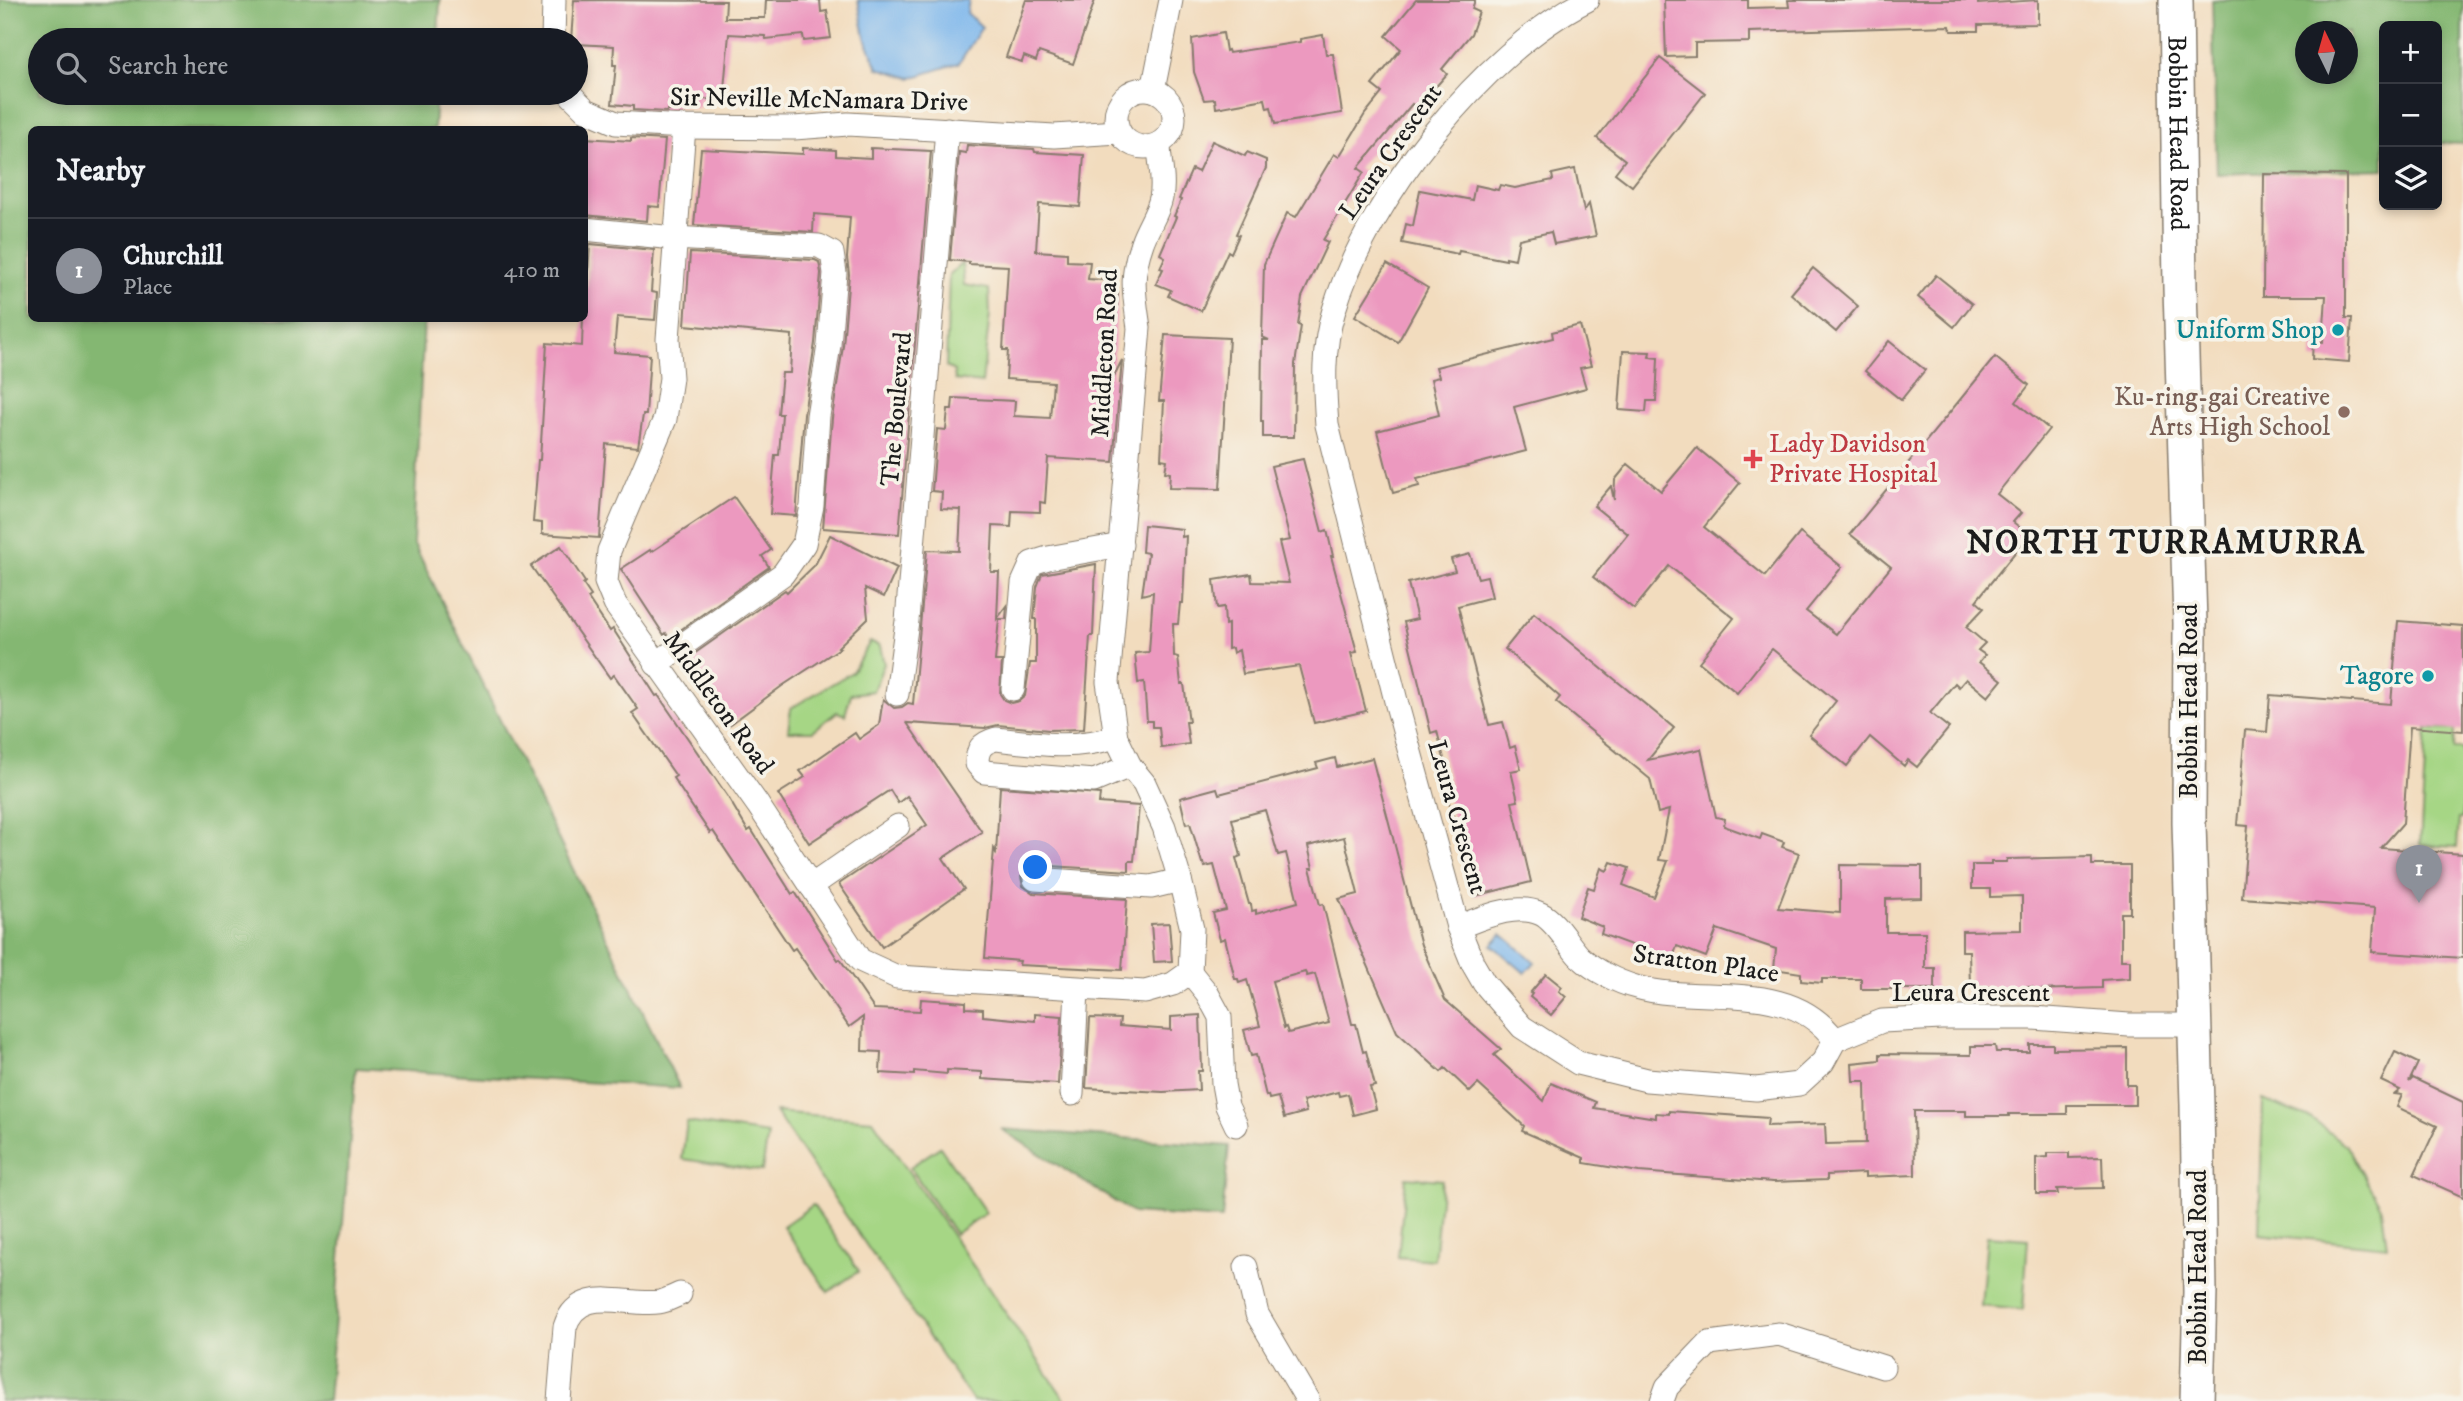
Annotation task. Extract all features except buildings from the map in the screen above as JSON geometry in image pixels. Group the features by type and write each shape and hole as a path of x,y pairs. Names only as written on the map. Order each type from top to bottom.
{"main road":[{"name":"Bobbin Head Road","path":"2176,0 2180,288 2190,623 2189,822 2200,1292 2197,1401"}],"street":[{"path":"553,28 554,0"},
{"path":"1153,90 1171,0"},
{"name":"Leura Crescent","path":"1587,0 1537,32 1459,102 1381,206 1355,255 1334,310 1327,342 1324,378 1326,425 1396,705 1458,927 1484,983 1522,1027 1578,1063 1647,1080 1756,1089 1799,1084 1823,1062 1835,1040 1882,1021 1941,1017 2033,1018 2119,1024 2195,1025"},
{"path":"1142,89 1153,90 1163,95 1171,104 1173,126 1168,136 1159,144 1137,146 1127,141 1119,132 1117,110 1122,100 1131,93 1142,89"},
{"name":"Sir Neville McNamara Drive","path":"581,105 586,110 616,123 684,127 794,128 848,124 1054,136 1119,132"},
{"name":"Middleton Road","path":"684,127 668,339 671,378 665,419 609,551 606,582 615,604 758,806 860,960 897,977 1145,992 1173,984 1191,972 1192,929 1164,827 1144,783 1130,766 1116,737 1108,682 1139,328 1132,278 1142,242 1161,199 1159,144"},
{"name":"The Boulevard","path":"897,694 909,595 947,129"},
{"path":"588,229 674,238 819,246 832,253 835,273 829,345 818,416 812,506 804,544 783,574 656,664"},
{"path":"1013,689 1023,583 1032,563 1121,545"},
{"path":"1116,737 1070,746 996,738 984,742 977,751 977,764 984,772 1094,780 1130,766"},
{"path":"811,886 898,826"},
{"path":"1035,879 1152,887 1180,880"},
{"name":"Stratton Place","path":"1458,927 1492,915 1518,910 1541,914 1581,957 1636,988 1761,998 1792,1005 1825,1027 1835,1040"},
{"path":"1191,972 1220,1017 1223,1084 1227,1106 1236,1125"},
{"path":"1072,1094 1077,989"},
{"path":"1246,1266 1257,1314 1308,1401"},
{"path":"559,1401 565,1327 575,1309 587,1302 604,1299 660,1301 680,1294"},
{"path":"1662,1401 1667,1387 1709,1343 1779,1334 1884,1367"}],"green space":[{"path":"0,0 440,0 439,28 28,28 28,105 435,105 434,126 28,126 28,322 424,322 413,542 680,1088 356,1068 328,1401 0,1401"},
{"path":"2212,0 2463,0 2463,144 2442,143 2442,21 2379,21 2379,169 2217,174"},
{"path":"962,263 964,285 989,289 990,314 982,383 955,380 954,371 946,367 949,275"},
{"path":"870,642 880,646 884,664 873,691 851,694 845,715 837,712 813,731 788,731 791,708 852,672"},
{"path":"2427,729 2455,730 2454,749 2463,749 2463,819 2459,819 2457,847 2420,845"},
{"path":"2263,1100 2310,1118 2347,1146 2382,1209 2387,1247 2259,1234"},
{"path":"775,1112 873,1120 1066,1401 973,1401"},
{"path":"687,1122 768,1134 762,1171 682,1159"},
{"path":"1001,1129 1229,1146 1222,1219 1133,1213"},
{"path":"940,1147 986,1213 955,1234 910,1167"},
{"path":"1406,1177 1442,1180 1434,1260 1398,1257"},
{"path":"813,1205 859,1271 828,1292 783,1226"},
{"path":"1987,1236 2028,1239 2023,1310 1981,1306"}],"water":[{"path":"858,0 969,0 967,13 982,27 959,63 911,78 878,68 865,37"},
{"path":"1502,934 1535,962 1525,973 1492,945"}],"place":[{"name":"Uniform Shop","path":"2338,330"},
{"name":"Ku-ring-gai Creative Arts High School","path":"2344,412"},
{"name":"Lady Davidson Private Hospital","path":"1753,459"},
{"name":"Tagore","path":"2428,676"},
{"name":"Churchill","path":"2419,903"}],"district":[{"name":"NORTH TURRAMURRA","path":"2166,543"}]}
